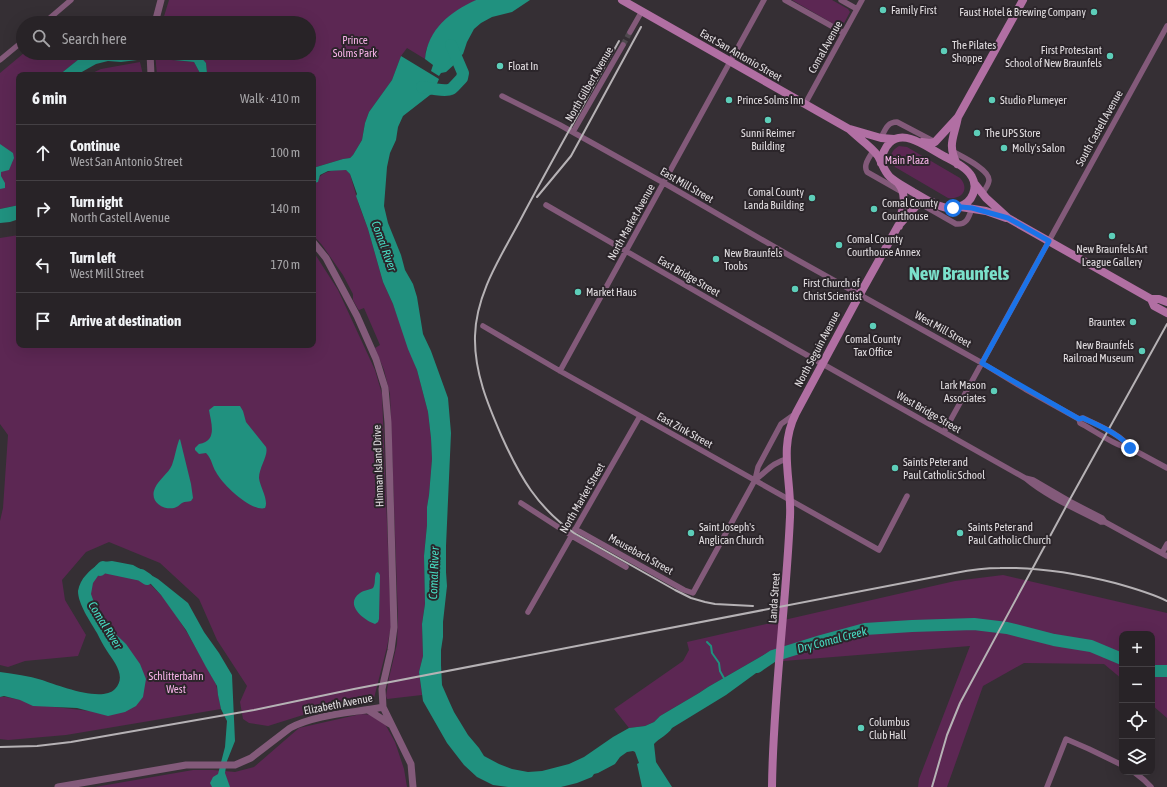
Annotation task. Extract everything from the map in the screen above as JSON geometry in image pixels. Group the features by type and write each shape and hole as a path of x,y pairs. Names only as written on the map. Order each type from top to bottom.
{"main road":[{"name":"East San Antonio Street","path":"622,0 849,129 878,156 882,163"},
{"path":"916,141 926,143 935,142 958,117 1023,0"},
{"path":"957,164 952,151 952,140 958,117"},
{"name":"East San Antonio Street","path":"849,129 880,138 894,139"},
{"path":"961,207 966,204 974,191 973,178 970,174 957,164 910,138 894,139 886,146 882,156 882,163 885,171 897,182 941,207 972,208 1008,218"},
{"path":"897,182 904,193"},
{"path":"974,184 982,194 1008,218 1151,299 1160,299 1167,302"},
{"name":"North Seguin Avenue","path":"898,226 904,193"},
{"path":"920,204 932,202"},
{"name":"North Seguin Avenue","path":"796,413 898,226 916,206 920,204"},
{"path":"1151,299 1154,306 1167,313"},
{"name":"Landa Street","path":"772,787 774,728 790,532 790,500 787,460 788,436 796,413"}],"street":[{"path":"52,16 71,0"},
{"path":"157,16 160,0"},
{"name":"North Market Avenue","path":"560,371 764,0"},
{"path":"785,0 844,33"},
{"path":"841,0 857,9"},
{"name":"Comal Avenue","path":"805,104 862,0"},
{"path":"630,32 642,11"},
{"name":"South Castell Avenue","path":"944,432 1167,26"},
{"name":"North Gilbert Avenue","path":"573,132 623,45"},
{"path":"0,59 16,46"},
{"path":"150,60 151,72"},
{"name":"East Mill Street","path":"502,96 573,132 664,183 771,246 860,294"},
{"path":"880,138 888,125 892,122 897,122 935,142"},
{"path":"873,151 866,164 867,172 904,193"},
{"path":"952,151 969,160 988,175 988,184 982,194"},
{"path":"920,204 956,224 961,225 968,218 972,208"},
{"name":"East Bridge Street","path":"546,205 822,364"},
{"name":"Hinman Island Drive","path":"316,246 326,258 357,316 376,359 385,388 388,423 394,626 391,650 382,689 383,707"},
{"name":"West Mill Street","path":"860,294 1079,419 1083,418 1108,431 1126,442 1130,448 1167,468"},
{"name":"East Zink Street","path":"483,326 560,371 879,550 907,496"},
{"name":"West Bridge Street","path":"822,364 1025,478 1033,480 1102,518 1105,522 1164,555"},
{"name":"North Seguin Avenue","path":"696,589 755,480 758,467 781,424 796,413"},
{"name":"North Market Street","path":"528,612 640,416"},
{"name":"North Seguin Avenue","path":"755,480 772,465 787,460"},
{"name":"Meusebach Street","path":"521,504 572,536 626,567"},
{"name":"Meusebach Street","path":"575,529 684,590 693,593 696,589"},
{"path":"1164,555 1167,544"},
{"name":"Elizabeth Avenue","path":"58,787 186,765 234,765 251,758 297,724 315,718 383,707 390,724 411,764 413,787"},
{"path":"368,710 390,724"},
{"path":"1048,787 1066,740 1119,764"},
{"path":"1138,775 1151,787"}],"green space":[{"name":"Prince Solms Park","path":"169,0 476,0 432,36 426,50 425,59 407,48 401,56 392,80 369,112 365,123 362,140 353,155 350,158 316,167 316,72 207,72 206,63 197,60 316,60 316,16 164,16"},
{"path":"792,0 832,0 848,9 850,12 843,25 839,27"},
{"path":"16,60 78,60 63,72 16,72 16,206 0,209 0,73"},
{"path":"156,60 194,62 199,72 157,72"},
{"path":"140,62 142,72 94,72 101,69"},
{"name":"Main Plaza","path":"899,146 907,147 960,178 964,186 963,193 957,197 948,198 895,167 891,161 891,156 894,150"},
{"path":"346,170 350,174 383,282 393,304 417,370 428,412 432,459 424,556 425,604 422,624 423,656 419,672 422,695 387,699 386,696 397,644 398,618 390,394 384,370 375,348 380,345 364,308 358,309 353,300 353,294 343,275 316,238 316,181 325,173"},
{"path":"16,235 16,348 316,348 316,256 338,290 375,370 382,394 391,626 373,702 303,715 268,726 249,723 243,719 240,702 247,686 217,640 199,599 160,563 109,542 86,552 62,580 65,600 86,635 78,656 25,661 8,667 0,665 0,521 3,508 8,435 0,424 0,238"},
{"name":"Schlitterbahn West","path":"106,570 120,571 136,575 148,582 167,601 188,634 216,684 221,709 66,735 8,740 0,739 0,697 55,707 110,712 138,700 86,593 96,574"},
{"path":"1003,575 1167,613 1167,718 1155,708 1155,631 1119,631 1119,676 1104,664 1024,663 983,686 947,787 918,787 919,779 970,646 771,662 769,652 708,687 660,716 654,722 645,726 629,728 614,709 683,661 689,650 687,642 955,581"},
{"path":"361,714 374,715 385,724 395,742 404,769 407,787 95,787 193,770 235,772 254,767 299,728"}],"water":[{"path":"476,0 530,0 512,12 492,17 481,23 474,29 463,54 457,59 457,62 439,76 431,71 433,65 425,59 427,48 431,39 436,30 449,16"},
{"path":"401,56 439,79 436,86 438,91 430,95 403,116 398,127 396,140 390,153 387,167 384,206 388,223 401,255 405,270 413,284 417,297 423,334 431,351 448,398 451,433 446,546 447,586 441,650 442,685 454,712 468,735 484,756 512,769 528,772 542,771 569,764 584,757 629,728 645,726 654,722 660,716 769,652 771,662 726,695 672,728 654,744 656,762 672,787 642,787 637,764 639,763 635,752 633,751 627,752 620,757 615,764 594,774 592,777 561,787 508,787 493,785 477,777 464,765 447,743 423,701 419,672 423,656 422,624 425,604 424,556 432,459 428,412 417,370 408,349 393,304 383,282 350,174 346,170 328,171 320,175 318,182 316,182 316,167 350,158 353,155 362,140 365,123 369,112 392,80"},
{"path":"78,60 137,60 121,62 108,61 96,64 82,72 63,72"},
{"path":"174,60 203,60 206,63 207,72 199,72 194,62"},
{"path":"0,144 13,153 14,158 9,170 1,172 1,176 5,183 5,188 0,189"},
{"path":"16,206 16,220 0,223 0,209"},
{"path":"214,406 240,406 246,422 266,447 266,454 259,474 266,501 265,508 252,506 230,490 219,477 206,453 199,454 195,450 199,444 209,439 211,435 212,426 209,410"},
{"path":"180,439 193,498 191,501 183,502 175,508 165,508 155,501 155,488 172,465"},
{"path":"112,561 133,565 158,579 188,603 204,632 232,675 235,741 227,761 225,773 230,787 212,787 210,783 213,777 218,774 225,747 227,721 221,709 217,686 186,630 161,595 150,583 126,569 106,570 100,573 93,583 91,594 97,611 105,624 126,644 140,664 146,679 143,697 136,706 125,712 108,716 77,708 33,706 20,700 4,696 0,697 0,672 32,677 68,689 90,694 109,693 115,689 120,679 120,674 116,664 85,612 80,601 78,591 82,580 92,569 101,563"},
{"path":"378,572 380,575 379,619 375,624 365,619 357,611 354,602 360,593 373,588 376,573"}],"waterway":[{"path":"422,87 436,90 448,90 452,89 462,78 463,73 451,45"},
{"name":"Comal River","path":"100,570 103,567 141,575 147,579"},
{"name":"Dry Comal Creek","path":"757,667 773,656 865,629 974,624 1007,628 1054,640 1091,646 1119,658"},
{"path":"707,642 711,646 712,653 719,663 720,671 725,680"},
{"name":"Dry Comal Creek","path":"1155,671 1167,671"}],"tunnel":[{"path":"623,45 630,32"}],"railway":[{"path":"537,197 571,156 641,27"},
{"path":"619,41 492,272 480,303 477,319 475,349 479,375 502,437 523,478 540,502 561,523 574,533 691,598 715,604 753,606"},
{"path":"932,787 947,735 960,703 1167,324"},
{"path":"0,747 37,746 71,742 254,710 354,689 978,569 1014,568 1073,574 1128,587 1167,601"}],"place":[{"name":"Family First","path":"883,10"},
{"name":"Faust Hotel & Brewing Company","path":"1094,12"},
{"name":"The Pilates Shoppe","path":"944,51"},
{"name":"First Protestant School of New Braunfels","path":"1110,56"},
{"name":"Float In","path":"500,66"},
{"name":"Prince Solms Inn","path":"729,100"},
{"name":"Studio Plumeyer","path":"992,100"},
{"name":"Sunni Reimer Building","path":"768,120"},
{"name":"The UPS Store","path":"977,133"},
{"name":"Molly's Salon","path":"1004,148"},
{"name":"Comal County Landa Building","path":"812,198"},
{"name":"Comal County Courthouse","path":"874,209"},
{"name":"New Braunfels Art League Gallery","path":"1112,236"},
{"name":"Comal County Courthouse Annex","path":"839,245"},
{"name":"New Braunfels Toobs","path":"716,259"},
{"name":"First Church of Christ Scientist","path":"795,289"},
{"name":"Market Haus","path":"578,292"},
{"name":"Brauntex","path":"1133,322"},
{"name":"Comal County Tax Office","path":"873,326"},
{"name":"New Braunfels Railroad Museum","path":"1142,351"},
{"name":"Lark Mason Associates","path":"994,391"},
{"name":"Saints Peter and Paul Catholic School","path":"895,468"},
{"name":"Saint Joseph's Anglican Church","path":"691,533"},
{"name":"Saints Peter and Paul Catholic Church","path":"960,533"},
{"name":"Columbus Club Hall","path":"861,728"}],"district":[{"name":"New Braunfels","path":"959,273"}],"route":[{"path":"953,208 972,208 1008,218 1049,241 982,363 1079,419 1083,418 1108,431 1126,442 1130,448"}]}
